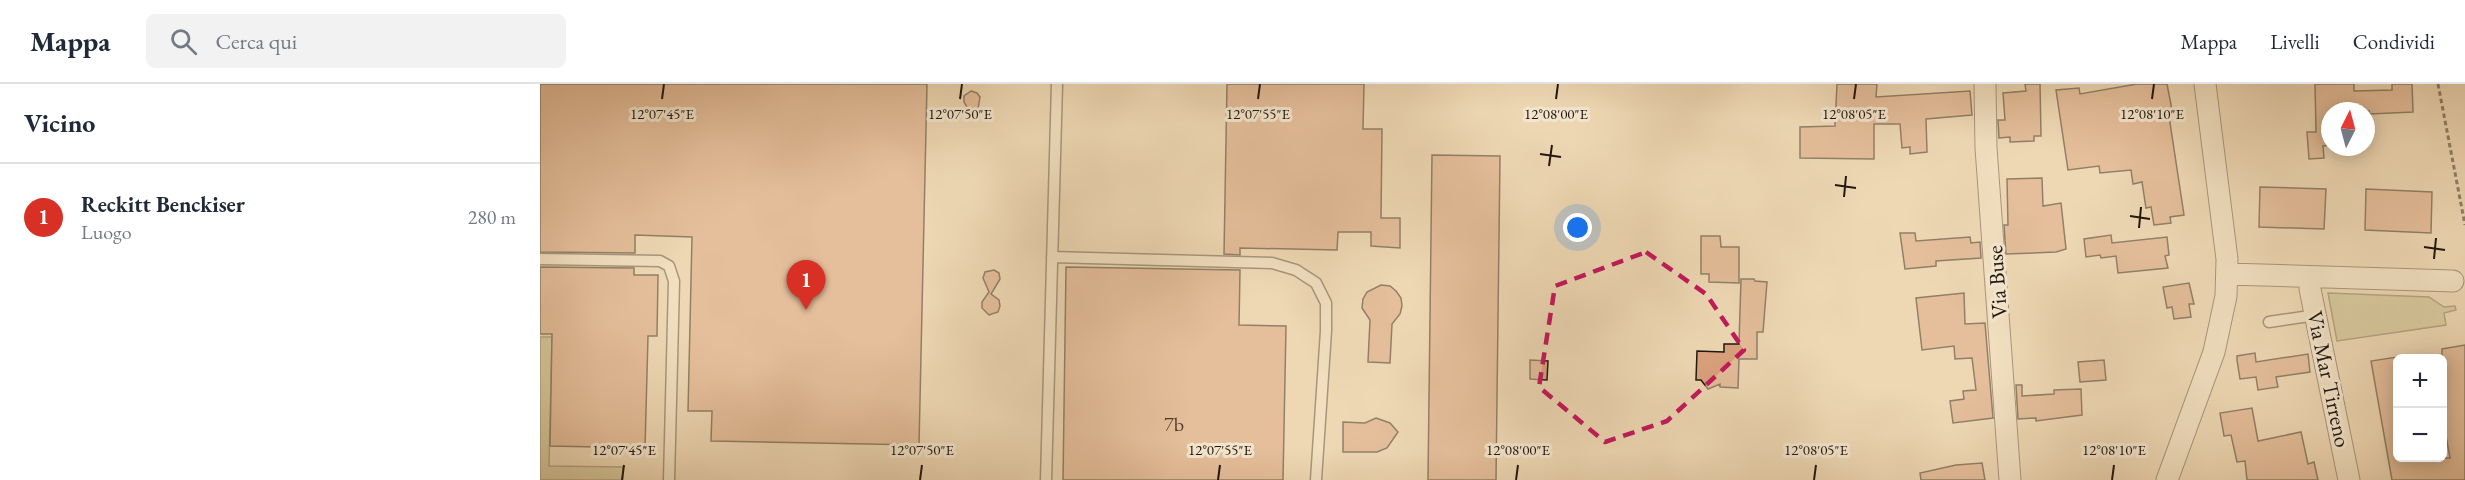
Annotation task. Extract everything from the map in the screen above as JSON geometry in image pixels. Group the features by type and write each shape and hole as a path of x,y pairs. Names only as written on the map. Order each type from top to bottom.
{"street":[{"name":"Via Buse","path":"1985,84 1986,148 2010,480"},
{"path":"2167,480 2214,352 2222,324 2228,274 2205,84"},
{"name":"Via Mar Tirreno","path":"2228,274 2453,281"},
{"name":"Via Mar Tirreno","path":"2310,278 2310,289 2349,480"}],"lane":[{"path":"1046,480 1057,84"},
{"path":"1052,257 1272,264 1296,270 1316,283 1326,303 1316,480"},
{"path":"540,259 660,261 669,266 674,281 669,480"},
{"path":"2269,322 2316,315"}],"path":[{"path":"2438,84 2465,225"}],"highlighted area":[{"path":"1646,252 1706,294 1744,350 1667,421 1605,442 1539,387 1555,286"}],"shaded area":[{"path":"2328,293 2429,297 2444,307 2455,306 2456,310 2444,313 2446,325 2337,341"},
{"path":"540,337 552,337 549,466 623,467 623,480 540,480"}],"building":[{"path":"540,84 927,84 919,445 711,441 712,411 688,411 692,237 635,235 635,253 540,252"},
{"path":"1227,84 1364,84 1363,129 1382,129 1381,218 1400,218 1400,248 1371,246 1371,232 1338,232 1337,250 1240,248 1240,255 1224,254"},
{"path":"1837,84 1877,84 1876,97 1970,91 1972,115 1926,119 1927,152 1910,154 1910,147 1902,148 1900,124 1874,124 1874,159 1800,158 1800,127 1835,126"},
{"path":"2025,84 2040,84 2041,136 2034,136 2034,141 2010,142 2010,137 1999,138 1998,120 2005,120 2003,93 2026,91"},
{"path":"2137,84 2167,84 2173,115 2169,116 2184,215 2170,217 2171,223 2154,225 2151,207 2146,208 2142,182 2133,184 2131,170 2100,173 2099,166 2068,170 2056,90 2079,88 2080,94"},
{"path":"2315,84 2354,84 2354,91 2392,90 2392,84 2412,84 2413,112 2375,114 2375,102 2321,102 2321,156 2324,158 2309,159 2307,132 2316,132"},
{"path":"971,91 980,97 978,109 967,107 964,102 964,96"},
{"path":"1432,155 1500,156 1496,480 1428,480"},
{"path":"2042,178 2043,206 2061,203 2066,249 2056,252 2006,254 2004,225 2008,225 2007,179"},
{"path":"2260,187 2326,189 2324,229 2259,227"},
{"path":"2366,189 2432,192 2431,233 2365,230"},
{"path":"1900,233 1915,233 1916,241 1970,237 1971,243 1980,242 1981,258 1936,261 1936,266 1905,269"},
{"path":"2111,235 2112,243 2167,237 2169,255 2165,256 2168,268 2118,273 2116,256 2086,257 2084,239"},
{"path":"1701,236 1720,236 1721,247 1739,247 1739,283 1709,282 1709,274 1701,274"},
{"path":"540,267 634,268 634,275 658,275 657,336 648,336 645,448 550,446 552,334 540,334"},
{"path":"1066,267 1240,270 1239,325 1286,326 1283,480 1063,480"},
{"path":"994,270 999,273 1000,279 991,294 999,300 1000,306 998,312 989,315 982,308 982,302 989,292 983,278 985,272"},
{"path":"1741,279 1767,282 1763,332 1757,332 1757,359 1739,359 1738,388 1720,387 1720,384 1708,389 1701,380 1696,380 1697,351 1724,352 1724,344 1739,344"},
{"path":"2189,283 2194,304 2189,304 2191,317 2174,319 2172,307 2167,308 2163,287"},
{"path":"1381,285 1390,286 1396,291 1401,298 1402,306 1400,314 1392,324 1390,363 1368,362 1370,320 1362,308 1363,299 1367,292"},
{"path":"1964,293 1965,324 1985,323 1993,418 1953,423 1950,401 1964,399 1963,391 1976,390 1972,358 1955,359 1954,346 1922,350 1916,298"},
{"path":"2465,345 2465,480 2392,480 2371,361 2393,358 2393,462 2447,462 2447,458 2450,458 2447,442 2447,354 2442,354 2442,349"},
{"path":"2255,353 2256,362 2308,354 2310,372 2276,377 2278,387 2258,390 2256,377 2240,379 2237,360 2237,356"},
{"path":"1530,360 1548,361 1547,380 1530,379"},
{"path":"2104,360 2106,380 2080,382 2078,362"},
{"path":"2016,385 2022,385 2022,396 2054,394 2054,390 2081,389 2082,415 2036,421 2036,418 2018,419"},
{"path":"2252,408 2258,441 2301,432 2308,464 2314,462 2318,480 2247,480 2245,461 2237,462 2231,435 2224,436 2220,413"},
{"path":"1376,418 1390,423 1398,432 1387,448 1377,452 1343,452 1343,422 1365,423"},
{"path":"1982,463 1985,480 1921,480 1920,473 1956,465"}],"place":[{"name":"Reckitt Benckiser","path":"806,310"}]}
